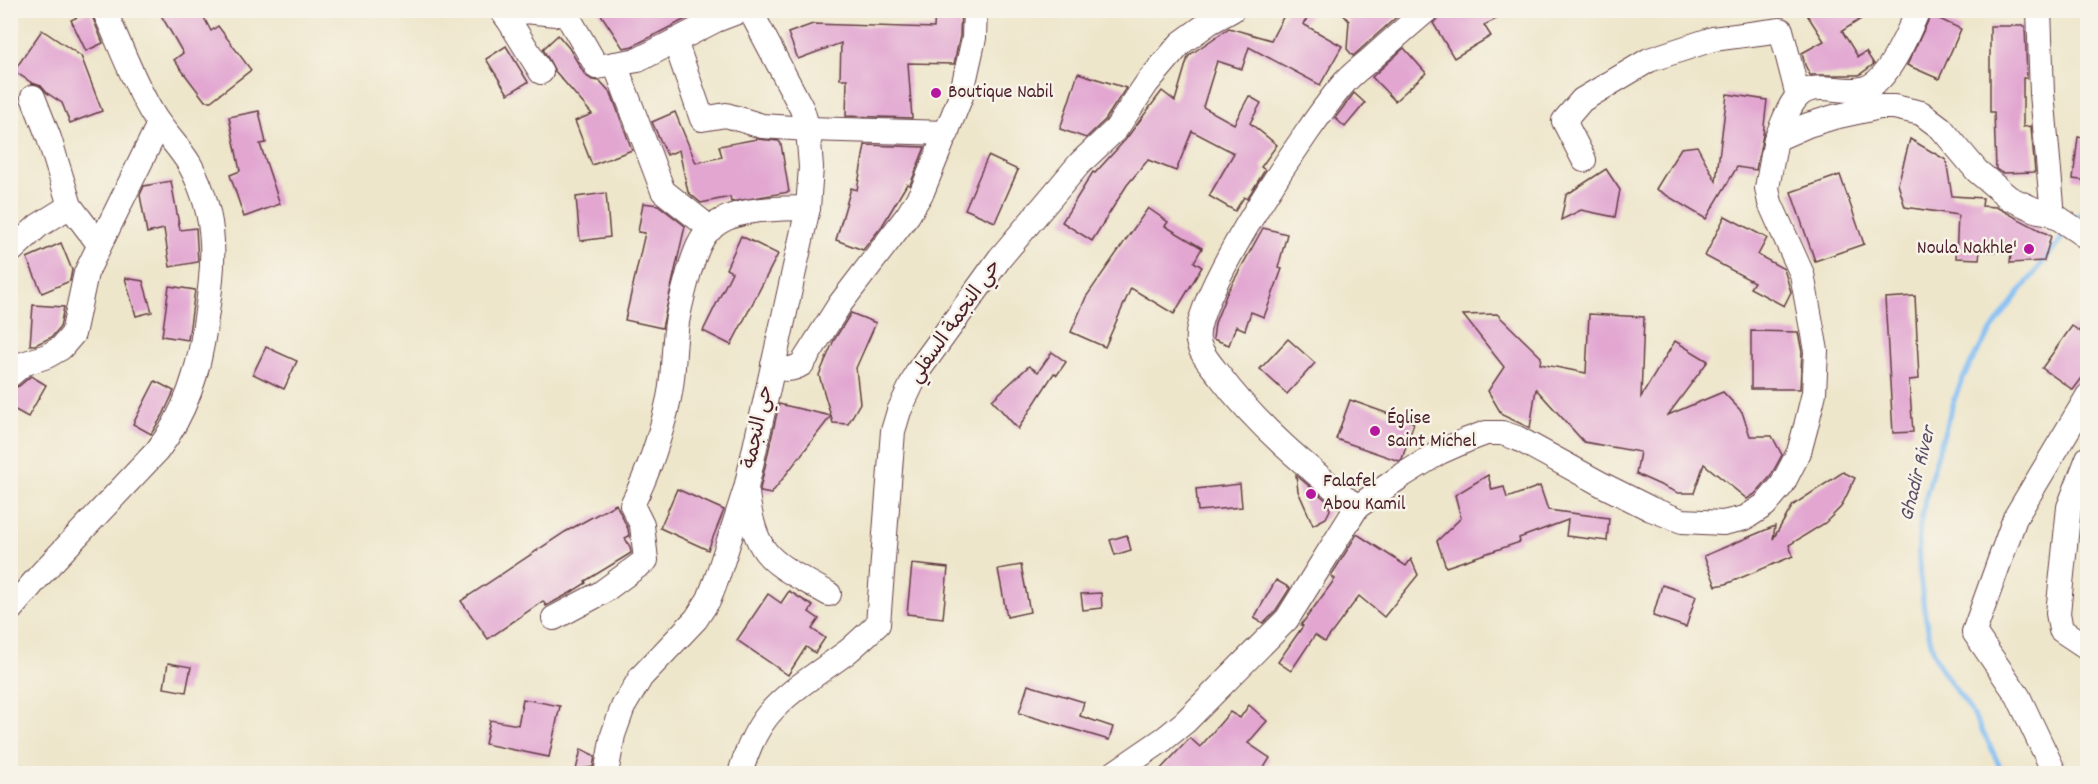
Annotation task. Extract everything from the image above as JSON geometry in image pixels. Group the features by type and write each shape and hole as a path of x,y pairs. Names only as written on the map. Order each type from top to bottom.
{"street":[{"path":"10,609 157,451 170,433 197,372 210,296 213,242 205,202 180,149 159,124 136,81 104,10"},
{"path":"541,72 505,14 524,11 567,15 597,67 638,60 716,20 742,10"},
{"path":"750,10 802,109 808,129 811,167 808,208 773,365"},
{"name":"حي النجمة","path":"606,774 613,735 623,707 641,677 696,619 709,599 746,488 773,365 786,370 795,369 808,357 840,304 908,215 922,192 947,133 968,71 974,38 975,10"},
{"name":"حي النجمة السفلي","path":"740,774 755,735 766,717 778,704 849,650 878,624 893,431 899,411 918,371 1000,258 1080,163 1116,129 1147,83 1181,43 1210,22 1232,10"},
{"path":"1356,507 1299,461 1243,405 1206,359 1198,343 1199,326 1203,309 1227,259 1319,114 1347,80 1427,10"},
{"path":"1113,774 1164,740 1185,722 1287,619 1356,507 1440,452 1486,434 1502,433 1517,438 1642,504 1682,521 1723,523 1745,518 1765,505 1782,485 1799,452 1814,393 1816,351 1802,274 1770,203 1767,188 1776,139 1798,96 1819,87 1851,91 1872,86 1885,74 1918,10"},
{"path":"2039,10 2042,93 2051,213"},
{"path":"1584,160 1564,121 1582,100 1649,60 1713,39 1781,30 1798,96"},
{"path":"675,41 702,119 726,116 762,126 947,133"},
{"path":"615,64 663,190 711,229"},
{"path":"33,97 49,138 70,206 99,244"},
{"path":"1776,139 1808,125 1880,107 1908,109 1921,113 1941,128 1977,171 2009,198 2038,211 2051,213 2088,238"},
{"path":"10,375 23,364 47,356 61,348 72,334 86,273 159,124"},
{"path":"10,252 38,226 70,206"},
{"path":"554,618 601,593 646,560 642,525 632,505 648,473 669,399 674,370 676,329 693,260 700,243 711,229 724,219 744,213 808,208"},
{"path":"2055,774 2018,696 1974,632 2015,518 2088,396"},
{"path":"2088,458 2069,507 2058,613 2061,630 2088,648"},
{"path":"746,488 750,517 760,546 772,560 829,594"}],"building":[{"path":"158,10 200,10 211,31 218,26 251,70 211,101 205,101 174,60 183,53"},
{"path":"598,10 703,10 633,46 623,48"},
{"path":"935,10 961,10 960,36 954,64 908,63 912,118 846,116 847,79 840,79 841,43 798,59 788,33 813,24 934,28"},
{"path":"1287,10 1314,10 1303,24 1342,46 1320,85 1249,47 1242,69 1217,61 1203,107 1234,124 1249,96 1261,103 1250,123 1277,145 1261,167 1265,170 1247,199 1244,197 1235,211 1209,196 1234,153 1192,131 1176,171 1148,160 1127,185 1092,241 1062,222 1093,172 1095,173 1126,139 1162,91 1175,101 1188,57 1191,54 1229,28 1271,40"},
{"path":"1339,10 1399,10 1401,13 1353,56 1347,49 1349,21"},
{"path":"1452,10 1515,10 1484,25 1491,36 1454,58 1433,23"},
{"path":"1804,10 1875,10 1842,31 1858,57 1866,52 1874,64 1859,75 1810,75 1802,53 1824,41"},
{"path":"90,11 103,43 86,51 71,20"},
{"path":"1931,15 1961,29 1939,79 1907,65"},
{"path":"1990,26 2025,26 2027,78 2023,78 2023,127 2031,126 2035,172 2002,173 1996,169 1994,112 1990,112"},
{"path":"42,30 81,56 102,111 70,123 62,103 41,86 14,71"},
{"path":"558,35 569,48 585,75 592,80 600,81 611,93 632,150 592,165 575,121 592,114 555,71 543,49"},
{"path":"506,46 528,82 508,94 486,59"},
{"path":"1404,48 1426,73 1395,101 1372,77"},
{"path":"1078,73 1126,88 1105,120 1086,138 1060,129"},
{"path":"1354,93 1365,103 1345,127 1335,118"},
{"path":"1727,94 1767,100 1763,135 1756,170 1737,167 1706,219 1656,189 1681,148 1697,146 1716,181"},
{"path":"259,111 266,143 260,144 280,204 244,217 230,175 240,171 229,117"},
{"path":"675,112 696,163 722,157 719,146 757,139 779,141 789,192 731,202 730,197 701,203 688,192 679,150 667,155 652,122"},
{"path":"2078,137 2088,138 2088,181 2073,179"},
{"path":"1910,139 1946,160 1952,196 1983,198 1982,206 1996,207 2051,236 2044,261 2010,263 2011,253 1980,251 1979,259 1956,258 1958,215 1905,207 1898,184"},
{"path":"865,145 925,147 910,185 907,184 882,226 863,250 836,240 851,188 857,190"},
{"path":"988,156 1018,170 995,222 965,209"},
{"path":"1606,169 1620,190 1615,217 1581,210 1561,220 1566,195"},
{"path":"1840,175 1864,244 1815,261 1791,192"},
{"path":"171,181 180,230 196,228 198,262 170,267 164,229 147,233 140,195 144,186"},
{"path":"606,193 610,237 580,241 576,197"},
{"path":"643,203 658,205 685,226 662,328 625,320 645,233 638,232"},
{"path":"1148,208 1168,222 1165,226 1202,248 1194,262 1202,267 1174,314 1131,288 1105,347 1071,332 1086,297"},
{"path":"1725,216 1767,238 1758,255 1784,269 1791,292 1784,306 1750,288 1754,282 1705,256"},
{"path":"1263,228 1287,234 1278,268 1282,269 1264,317 1251,312 1245,330 1236,326 1229,345 1213,339 1215,323 1227,293"},
{"path":"741,236 778,254 731,345 703,331 732,272 726,269"},
{"path":"61,243 72,270 70,281 42,293 27,258"},
{"path":"125,278 143,281 152,312 136,316"},
{"path":"169,286 195,290 188,340 162,336"},
{"path":"1915,296 1919,379 1909,380 1913,432 1893,433 1885,298"},
{"path":"33,305 64,307 60,327 52,337 30,345"},
{"path":"851,313 876,323 856,368 860,403 848,424 833,423 819,375 834,340"},
{"path":"1497,314 1541,357 1540,364 1586,373 1589,314 1644,317 1641,397 1675,341 1708,361 1668,415 1723,392 1742,412 1750,436 1772,436 1782,455 1770,477 1755,494 1747,499 1704,464 1694,493 1678,493 1636,474 1640,452 1584,442 1536,389 1530,428 1502,415 1488,391 1504,367 1463,315"},
{"path":"2072,326 2088,337 2088,370 2073,390 2042,368"},
{"path":"1751,331 1798,332 1802,352 1800,389 1751,389"},
{"path":"1288,339 1315,363 1287,394 1260,369"},
{"path":"266,347 297,361 284,389 253,374"},
{"path":"1052,352 1066,362 1057,375 1054,373 1018,429 992,400 1029,366 1038,372"},
{"path":"31,376 46,385 28,417 10,407 10,389 19,386"},
{"path":"155,381 174,391 151,434 133,424"},
{"name":"Église Saint Michel","path":"1350,400 1414,423 1402,459 1399,461 1336,439"},
{"path":"779,404 831,416 771,494 761,492 760,489"},
{"path":"1843,472 1855,478 1841,507 1825,523 1789,545 1793,556 1716,586 1704,556 1775,526 1773,539 1793,505"},
{"name":"Falafel Abou Kamil","path":"1296,475 1327,501 1330,510 1326,518 1313,525 1298,491"},
{"path":"1488,475 1492,490 1504,487 1507,498 1540,486 1548,510 1609,518 1607,541 1566,536 1568,520 1519,538 1520,542 1446,567 1437,541 1461,518 1455,495"},
{"path":"1240,484 1242,507 1198,511 1196,489"},
{"path":"677,489 724,510 708,550 660,528"},
{"path":"616,504 628,529 629,536 625,538 631,553 585,581 586,583 570,593 546,606 543,601 488,639 461,601 565,532"},
{"path":"1357,534 1406,566 1411,559 1418,575 1384,617 1359,596 1325,642 1315,635 1291,671 1278,662 1303,626 1301,625 1335,579 1331,576"},
{"path":"1127,535 1131,550 1115,555 1110,540"},
{"path":"912,564 948,568 943,618 907,614"},
{"path":"1021,565 1030,612 1007,617 998,569"},
{"path":"1276,580 1290,588 1276,610 1263,623 1254,618"},
{"path":"1662,585 1696,596 1686,627 1653,616"},
{"path":"789,591 813,606 809,612 819,619 812,629 825,638 815,653 806,647 788,675 737,640 768,594 781,603"},
{"path":"1101,593 1102,608 1083,610 1081,594"},
{"path":"168,663 191,667 186,692 164,688"},
{"path":"1028,685 1084,702 1080,716 1113,727 1109,740 1019,713"},
{"path":"523,699 560,706 549,757 485,744 490,720 518,725"},
{"path":"1249,705 1267,721 1248,743 1270,758 1260,774 1156,774 1190,738 1200,747 1230,712 1240,718"},
{"path":"581,749 595,756 593,767 576,770"}],"waterway":[{"name":"Ghadir River","path":"2077,217 2088,204"},
{"name":"Ghadir River","path":"2003,774 1976,719 1944,674 1935,656 1922,592 1919,556 1920,526 1932,474 1953,402 1963,378 1997,322 2065,234"}],"place":[{"name":"Boutique Nabil","path":"936,93"},
{"name":"Noula Nakhle'","path":"2029,249"},
{"name":"Église Saint Michel","path":"1375,431"},
{"name":"Falafel Abou Kamil","path":"1311,494"}]}
